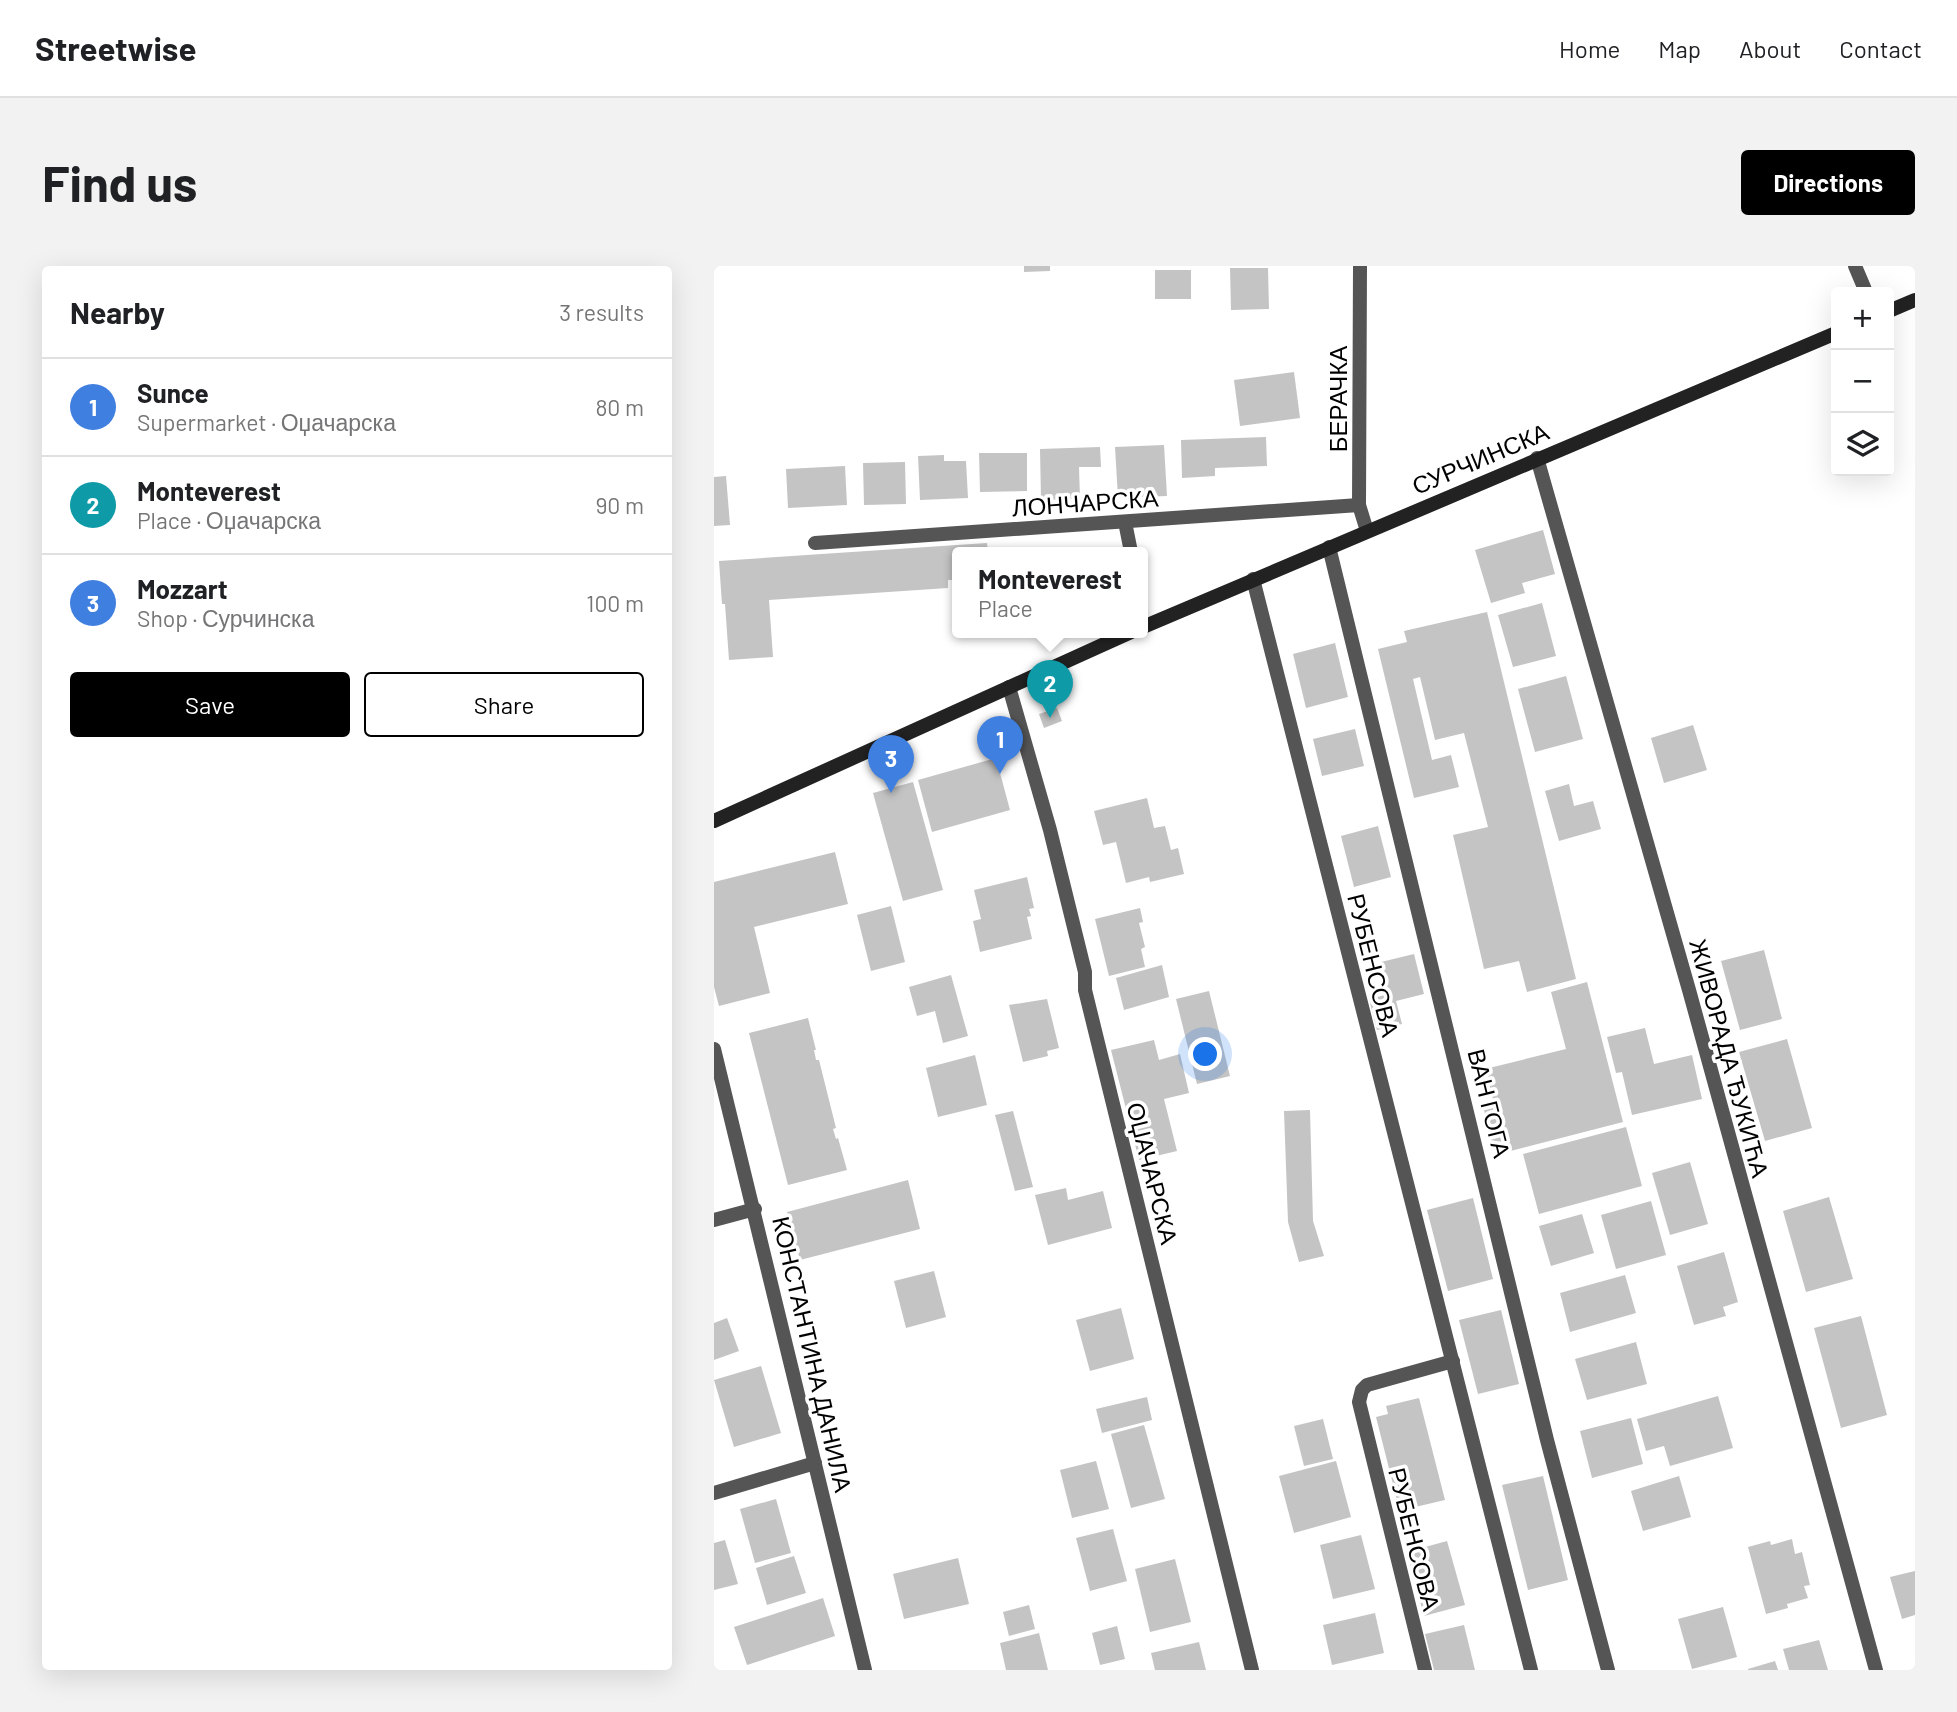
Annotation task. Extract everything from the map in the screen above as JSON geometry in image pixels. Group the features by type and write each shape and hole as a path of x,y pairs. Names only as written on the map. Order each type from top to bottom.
{"main road":[{"path":"1894,309 1915,300"},
{"name":"СУРЧИНСКА","path":"1148,623 1831,335"},
{"name":"СУРЧИНСКА","path":"714,821 1114,638"}],"street":[{"name":"БЕРАЧКА","path":"1360,266 1359,505 1367,531"},
{"path":"1855,266 1864,287"},
{"name":"ЖИВОРАДА ЂУКИЋА","path":"1537,458 1689,990 1876,1670"},
{"name":"ЛОНЧАРСКА","path":"815,543 1359,505"},
{"path":"1125,522 1130,547"},
{"name":"ВАН ГОГА","path":"1329,547 1544,1426 1608,1670"},
{"name":"РУБЕНСОВА","path":"1253,579 1531,1670"},
{"name":"ОЏАЧАРСКА","path":"1009,687 1050,830 1085,972 1085,990 1252,1670"},
{"name":"КОНСТАНТИНА ДАНИЛА","path":"714,1049 865,1670"},
{"path":"714,1220 755,1209"},
{"name":"РУБЕНСОВА","path":"1425,1670 1359,1402 1362,1390 1367,1385 1453,1361"},
{"path":"714,1493 815,1463"}],"building":[{"path":"1024,266 1050,266 1050,271 1024,272"},
{"path":"1230,268 1268,268 1269,309 1231,310"},
{"path":"1155,270 1191,270 1191,299 1155,299"},
{"path":"1294,372 1300,418 1240,426 1234,380"},
{"path":"1266,437 1267,466 1215,468 1215,476 1182,478 1181,440"},
{"path":"1164,445 1167,496 1118,498 1115,447"},
{"path":"1100,447 1101,467 1079,467 1080,499 1041,500 1040,449"},
{"path":"979,453 1027,453 1027,491 980,492"},
{"path":"944,455 944,461 966,461 968,498 920,500 918,456"},
{"path":"905,462 906,504 864,505 863,463"},
{"path":"845,466 847,505 788,508 786,469"},
{"path":"726,476 730,525 714,526 714,477"},
{"path":"1543,530 1555,574 1522,583 1525,593 1491,603 1475,550"},
{"path":"987,543 987,547 952,547 952,580 948,580 948,588 769,600 773,657 729,660 719,561"},
{"path":"1542,603 1556,656 1513,667 1498,615"},
{"path":"1487,612 1576,979 1527,992 1519,961 1484,969 1453,835 1488,827 1464,733 1435,740 1420,677 1413,679 1432,760 1451,755 1459,787 1414,798 1378,649 1407,642 1404,631"},
{"path":"1335,643 1348,697 1306,708 1293,654"},
{"path":"1566,676 1583,739 1535,752 1518,689"},
{"path":"1057,708 1062,721 1044,728 1039,714"},
{"path":"1693,725 1707,770 1664,783 1651,738"},
{"path":"1355,729 1364,766 1322,776 1313,739"},
{"path":"996,758 1010,810 932,832 918,780"},
{"path":"913,782 943,890 903,901 873,793"},
{"path":"1569,784 1574,806 1593,801 1601,829 1559,841 1545,791"},
{"path":"1147,798 1154,828 1165,826 1171,850 1178,848 1184,874 1150,882 1149,877 1126,883 1116,842 1103,845 1094,811"},
{"path":"1378,826 1391,877 1354,887 1341,836"},
{"path":"835,852 848,904 754,927 770,993 719,1006 714,987 714,882"},
{"path":"1027,877 1034,908 1029,909 1031,916 1027,917 1032,939 980,952 973,921 981,919 974,890"},
{"path":"891,906 905,962 871,971 857,915"},
{"path":"1140,908 1143,922 1139,923 1145,947 1141,949 1145,967 1109,976 1095,919"},
{"path":"1764,950 1782,1019 1740,1030 1721,961"},
{"path":"1414,954 1424,994 1396,1001 1402,1024 1377,1030 1369,999 1389,994 1381,962"},
{"path":"1162,965 1169,997 1124,1010 1116,978"},
{"path":"951,975 968,1036 943,1043 935,1011 917,1016 909,987"},
{"path":"1587,982 1623,1122 1495,1155 1484,1110 1495,1107 1485,1069 1566,1049 1551,992"},
{"path":"1209,991 1230,1076 1197,1084 1176,999"},
{"path":"1047,999 1059,1048 1047,1051 1048,1056 1023,1062 1009,1005"},
{"path":"808,1018 816,1060 819,1060 836,1128 833,1129 847,1170 788,1185 749,1033"},
{"path":"1645,1028 1654,1064 1692,1055 1702,1099 1632,1115 1622,1072 1616,1073 1607,1037"},
{"path":"1787,1039 1812,1128 1765,1141 1739,1052"},
{"path":"1154,1040 1159,1060 1180,1054 1189,1093 1164,1099 1177,1151 1139,1160 1111,1050"},
{"path":"975,1055 987,1105 938,1117 926,1068"},
{"path":"1310,1110 1313,1221 1324,1256 1299,1262 1288,1222 1284,1111"},
{"path":"1013,1111 1033,1187 1015,1191 995,1115"},
{"path":"1626,1127 1642,1186 1539,1214 1523,1154"},
{"path":"1690,1162 1708,1224 1670,1235 1652,1173"},
{"path":"908,1180 920,1229 800,1260 787,1212"},
{"path":"1066,1188 1068,1200 1103,1191 1112,1228 1048,1245 1035,1195"},
{"path":"1829,1197 1853,1279 1806,1292 1783,1211"},
{"path":"1473,1198 1493,1279 1448,1291 1427,1210"},
{"path":"1651,1201 1666,1255 1616,1269 1601,1215"},
{"path":"1582,1214 1594,1253 1551,1266 1539,1226"},
{"path":"1724,1252 1738,1302 1723,1307 1726,1316 1694,1325 1677,1266"},
{"path":"934,1271 946,1317 906,1328 894,1281"},
{"path":"1625,1275 1636,1313 1570,1332 1560,1293"},
{"path":"1121,1308 1134,1359 1090,1371 1076,1320"},
{"path":"1501,1310 1519,1384 1478,1394 1459,1320"},
{"path":"1861,1316 1887,1415 1841,1428 1814,1328"},
{"path":"727,1318 739,1351 714,1360 714,1323"},
{"path":"1636,1342 1647,1384 1587,1400 1575,1359"},
{"path":"761,1366 781,1433 734,1447 714,1380"},
{"path":"1718,1396 1733,1448 1670,1466 1664,1446 1646,1451 1637,1419"},
{"path":"1147,1397 1152,1420 1102,1433 1096,1409"},
{"path":"1419,1398 1445,1500 1411,1508 1409,1501 1398,1504 1376,1417 1388,1414 1386,1406"},
{"path":"1631,1418 1643,1464 1592,1478 1580,1431"},
{"path":"1323,1419 1333,1459 1304,1466 1294,1426"},
{"path":"1144,1425 1165,1499 1131,1508 1111,1434"},
{"path":"1096,1461 1109,1509 1072,1518 1060,1470"},
{"path":"1336,1461 1351,1517 1294,1533 1279,1476"},
{"path":"1543,1476 1568,1580 1528,1590 1502,1485"},
{"path":"1679,1476 1691,1517 1643,1531 1631,1491"},
{"path":"776,1499 791,1553 755,1563 740,1509"},
{"path":"1113,1529 1127,1581 1090,1591 1076,1538"},
{"path":"1361,1535 1375,1589 1333,1599 1320,1545"},
{"path":"1792,1539 1795,1554 1802,1552 1810,1585 1804,1586 1808,1598 1787,1604 1788,1608 1766,1614 1748,1547 1770,1541 1771,1545"},
{"path":"725,1540 738,1584 714,1590 714,1543"},
{"path":"1447,1541 1465,1605 1424,1616 1407,1552"},
{"path":"794,1556 806,1593 767,1605 756,1568"},
{"path":"958,1558 969,1604 904,1619 893,1574"},
{"path":"1175,1559 1191,1622 1150,1632 1135,1569"},
{"path":"1915,1571 1915,1615 1902,1619 1890,1577"},
{"path":"823,1598 835,1636 747,1665 734,1627"},
{"path":"1029,1605 1035,1629 1009,1636 1003,1612"},
{"path":"1723,1607 1737,1657 1692,1669 1678,1619"},
{"path":"1375,1613 1384,1653 1332,1665 1323,1625"},
{"path":"1464,1625 1475,1670 1434,1670 1425,1634"},
{"path":"1117,1626 1125,1659 1100,1665 1092,1633"},
{"path":"1039,1633 1048,1670 1006,1670 1000,1643"},
{"path":"1819,1640 1828,1670 1789,1670 1783,1649"},
{"path":"1199,1642 1206,1670 1155,1670 1151,1653"},
{"path":"1775,1661 1778,1670 1748,1670 1748,1669"}],"place":[{"name":"Monteverest","path":"1050,718"},
{"name":"Sunce","path":"1000,774"},
{"name":"Mozzart","path":"891,793"}]}
